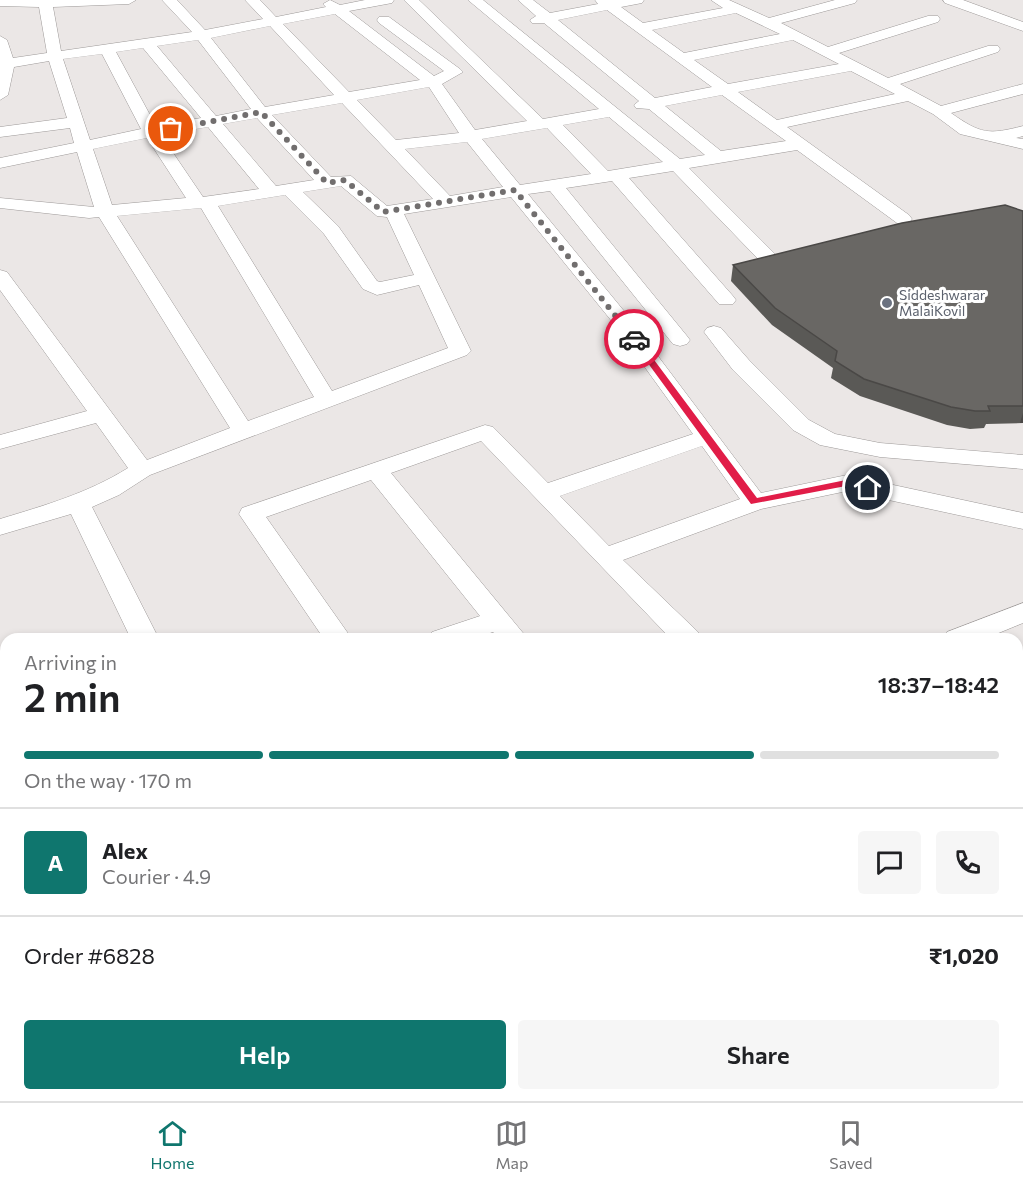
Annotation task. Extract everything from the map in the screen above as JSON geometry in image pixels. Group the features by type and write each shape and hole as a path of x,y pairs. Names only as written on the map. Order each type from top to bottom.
{"street":[{"path":"0,2 129,0"},
{"path":"169,0 202,35 261,112 327,183"},
{"path":"252,0 446,202"},
{"path":"8,63 202,35 271,22 331,5 387,0"},
{"path":"411,0 545,123 609,175 726,300"},
{"path":"475,0 677,165 768,258"},
{"path":"525,0 718,157"},
{"path":"507,26 605,3 637,0"},
{"path":"718,0 795,35 939,111 966,131 1023,144"},
{"path":"767,23 850,0"},
{"path":"950,0 1023,27"},
{"path":"32,1 55,56 105,212 243,431"},
{"path":"605,3 903,219"},
{"path":"331,5 433,82 471,136 617,315 754,502"},
{"path":"640,28 737,9"},
{"path":"826,52 933,19"},
{"path":"0,162 344,96 433,82 455,72 384,20"},
{"path":"681,58 795,35"},
{"path":"0,40 8,63 0,95"},
{"path":"147,43 212,121 280,191 331,230 370,285 377,289 426,278"},
{"path":"107,49 142,118 203,202 327,401"},
{"path":"886,84 993,50"},
{"path":"392,146 471,136 612,112 852,66"},
{"path":"939,111 1023,89"},
{"path":"774,125 908,96"},
{"path":"0,132 76,122"},
{"path":"994,138 1023,131"},
{"path":"0,203 89,213 105,212 203,202 345,180 383,212 800,144"},
{"path":"554,184 680,339"},
{"path":"0,526 78,504 142,470 460,351 393,210"},
{"path":"0,276 142,470"},
{"path":"714,332 741,365 801,425 828,440 880,450 1023,462"},
{"path":"0,442 101,414"},
{"path":"334,633 251,514 485,432 682,633"},
{"path":"543,493 707,437"},
{"path":"376,470 506,629"},
{"path":"605,557 754,502 846,483 1023,521"},
{"path":"78,504 142,633"},
{"path":"974,633 1023,612"},
{"path":"480,633 506,629"}],"building":[{"name":"Siddeshwarar MalaiKovil","path":"1005,205 1023,211 1023,406 988,406 990,411 951,407 864,379 835,361 837,351 775,308 733,265 902,223"}],"way so far":[{"path":"171,129 261,112 327,183 345,180 383,212 515,190 634,339"}],"place":[{"name":"Siddeshwarar MalaiKovil","path":"887,303"}],"route":[{"path":"634,339 754,502 846,483 868,488"}]}
